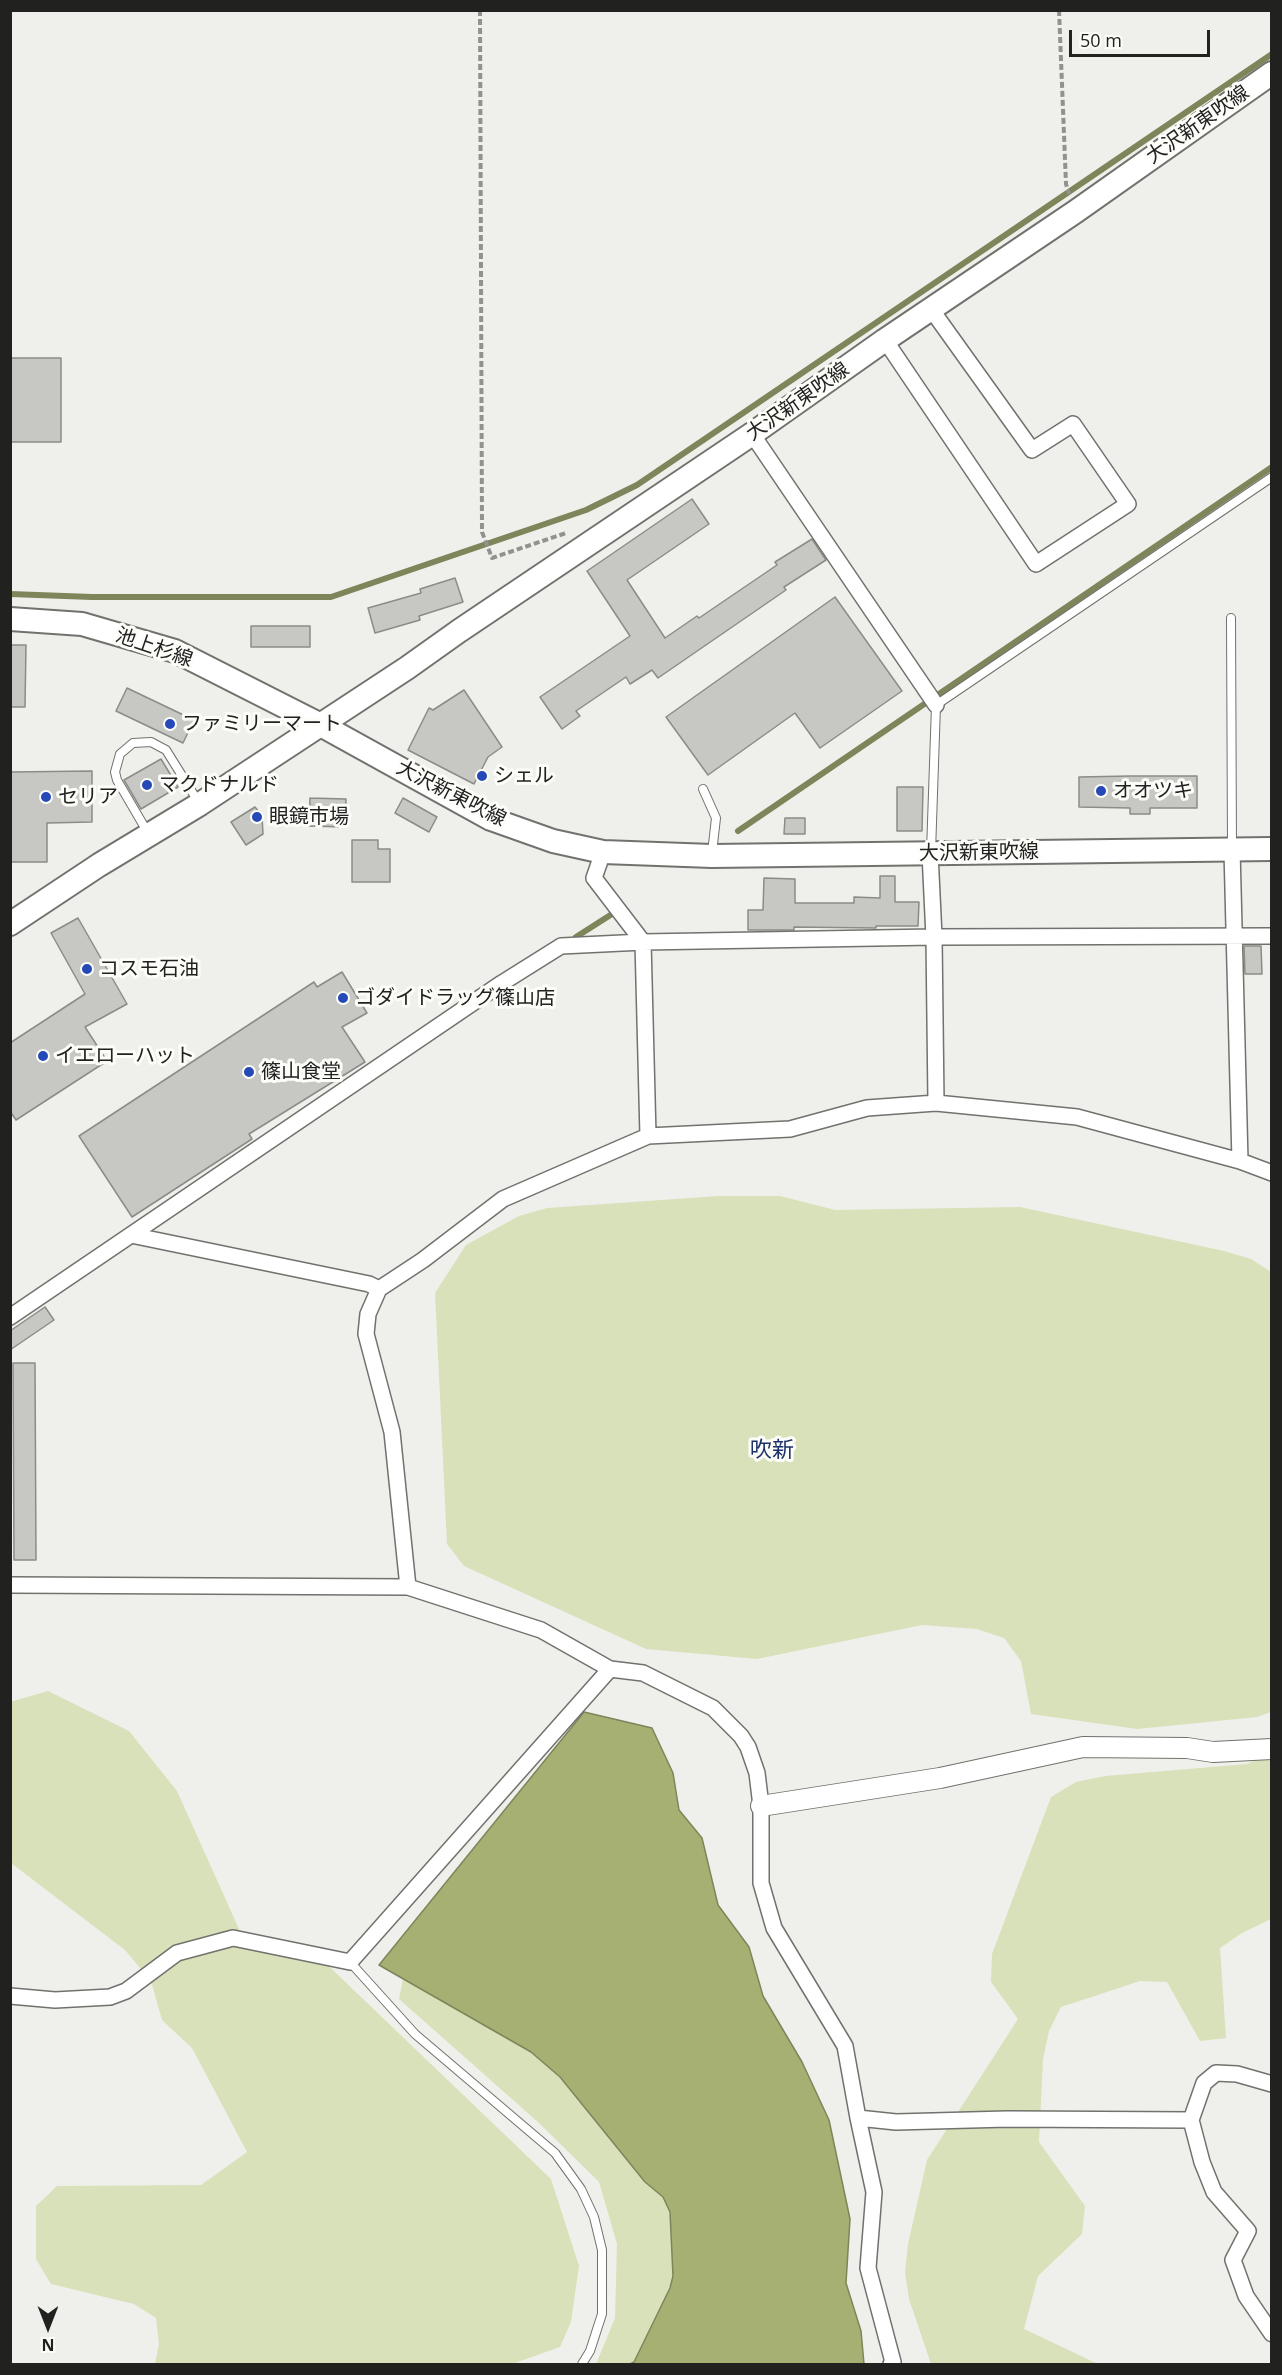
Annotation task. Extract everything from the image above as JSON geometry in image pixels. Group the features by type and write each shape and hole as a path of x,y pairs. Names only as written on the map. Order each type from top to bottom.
{"main road":[{"name":"大沢新東吹線","path":"10,924 321,725 752,434 885,340 1075,212 1272,73"},
{"name":"池上杉線","path":"10,619 82,624 175,651 321,725"},
{"name":"大沢新東吹線","path":"321,725 491,819 553,841 603,852 712,856 1272,849"}],"street":[{"path":"885,340 1036,564 1128,504 1073,424 1032,450 931,309"},
{"path":"752,434 936,705"},
{"path":"1232,850 1240,1161"},
{"path":"603,852 594,878 643,942 648,1136"},
{"path":"930,853 934,937 936,1103"},
{"path":"10,1317 502,983 561,946 643,942 934,937 1272,936"},
{"path":"408,1587 392,1432 366,1334 368,1314 379,1289 423,1260 503,1199 648,1136 790,1129 867,1108 936,1103 1077,1117 1240,1161 1272,1173"},
{"path":"131,1235 369,1284 379,1289"},
{"path":"10,1585 408,1587 541,1630 610,1669 643,1673 713,1708 741,1736 748,1747 757,1773 761,1806 761,1883 774,1928 845,2046 874,2192 868,2268 893,2364"},
{"path":"10,1996 55,2000 110,1997 126,1991 177,1953 233,1938 350,1962 610,1669"},
{"path":"761,1806 940,1778 1083,1747 1187,1748 1213,1752 1272,1749"},
{"path":"1272,2084 1238,2074 1216,2073 1204,2083 1191,2120 1202,2162 1214,2193 1248,2231 1233,2260 1246,2296 1272,2334"},
{"path":"858,2118 896,2122 1007,2119 1191,2120"}],"lane":[{"path":"930,853 936,705 1272,477"},
{"path":"1231,618 1232,850"},
{"path":"149,834 117,780 116,762 120,754 133,743 151,742 166,750 200,804"},
{"path":"703,789 716,818 712,856"},
{"path":"350,1962 415,2034 555,2153 581,2189 594,2217 602,2250 602,2314 590,2351 582,2364"}],"path":[{"path":"480,10 482,532 492,558 568,532"},
{"path":"1059,10 1066,184 1075,212"}],"shaded area":[{"path":"718,1196 780,1196 835,1210 1020,1207 1224,1251 1251,1259 1271,1272 1271,1712 1257,1717 1137,1729 1031,1714 1021,1661 1004,1638 977,1629 922,1625 757,1659 646,1649 464,1566 447,1544 435,1293 466,1245 519,1216 547,1208"},
{"path":"48,1691 129,1731 177,1791 247,1947 314,1952 551,2179 579,2266 571,2322 560,2347 512,2364 155,2364 159,2344 156,2318 134,2304 51,2284 36,2259 36,2206 57,2186 201,2185 247,2152 192,2048 162,2020 151,1981 125,1950 11,1863 10,1702"},
{"path":"584,1712 652,1728 673,1773 679,1810 702,1838 718,1905 749,1947 763,1996 802,2062 829,2120 850,2219 846,2283 861,2331 864,2364 630,2364 634,2362 670,2288 673,2276 670,2212 663,2197 645,2182 560,2077 531,2052 379,1965"},
{"path":"1271,1753 1271,1919 1242,1933 1220,1948 1226,2038 1200,2041 1167,1982 1140,1981 1061,2007 1049,2031 1043,2059 1039,2142 1085,2206 1082,2234 1038,2276 1024,2329 1098,2364 931,2364 909,2299 905,2272 908,2244 927,2160 1018,2019 991,1982 992,1954 1051,1797 1076,1782 1105,1776 1247,1764"},
{"path":"403,1979 531,2052 560,2077 645,2182 663,2197 670,2212 673,2276 670,2288 634,2362 596,2364 615,2318 617,2244 599,2182 539,2123 399,1999"}],"building":[{"path":"10,358 61,358 61,442 10,442"},
{"path":"692,499 709,524 627,580 665,638 697,616 699,618 777,565 775,562 812,539 826,560 784,587 786,590 658,678 652,670 630,684 626,677 576,711 580,716 562,729 540,697 630,636 587,571"},
{"path":"455,578 463,602 419,616 420,620 375,633 368,608 421,593 420,589"},
{"path":"835,597 902,691 820,748 795,713 708,775 666,717"},
{"path":"251,626 310,626 310,647 251,647"},
{"path":"10,645 26,645 25,707 10,707"},
{"path":"127,688 194,720 183,743 116,711"},
{"path":"464,690 502,747 488,757 474,784 408,750 429,708 433,710"},
{"path":"161,759 178,787 141,809 124,780"},
{"path":"92,771 92,822 47,823 47,862 10,862 10,772"},
{"path":"1197,776 1197,808 1150,808 1150,814 1130,814 1130,808 1079,807 1079,777"},
{"path":"897,787 923,787 922,831 897,831"},
{"path":"310,798 346,799 345,827 309,826"},
{"path":"403,798 437,817 429,832 395,813"},
{"path":"255,807 262,816 263,834 246,845 231,822"},
{"path":"785,818 805,818 805,834 784,834"},
{"path":"352,840 378,840 378,849 390,849 390,882 352,882"},
{"path":"880,876 895,876 895,902 919,902 918,926 794,927 794,930 748,930 748,910 763,910 764,878 795,879 795,903 854,903 854,897 880,898"},
{"path":"78,918 127,1004 85,1027 107,1061 16,1120 10,1111 10,1043 85,994 51,933"},
{"path":"1244,946 1261,946 1262,974 1245,974"},
{"path":"342,972 367,1013 342,1027 365,1062 249,1134 252,1139 132,1217 79,1136 314,982 317,987"},
{"path":"45,1307 54,1320 10,1350 10,1331"},
{"path":"13,1363 35,1363 36,1560 14,1560"}],"waterway":[{"path":"10,594 92,597 331,597 586,510 637,485 1272,54"},
{"path":"738,831 1272,467"},
{"path":"576,937 612,914"}],"place":[{"name":"ファミリーマート","path":"170,724"},
{"name":"シェル","path":"482,776"},
{"name":"マクドナルド","path":"147,785"},
{"name":"オオツキ","path":"1101,791"},
{"name":"セリア","path":"46,797"},
{"name":"眼鏡市場","path":"257,817"},
{"name":"コスモ石油","path":"87,969"},
{"name":"ゴダイドラッグ篠山店","path":"343,998"},
{"name":"イエローハット","path":"43,1056"},
{"name":"篠山食堂","path":"249,1072"}],"district":[{"name":"吹新","path":"772,1451"}]}
